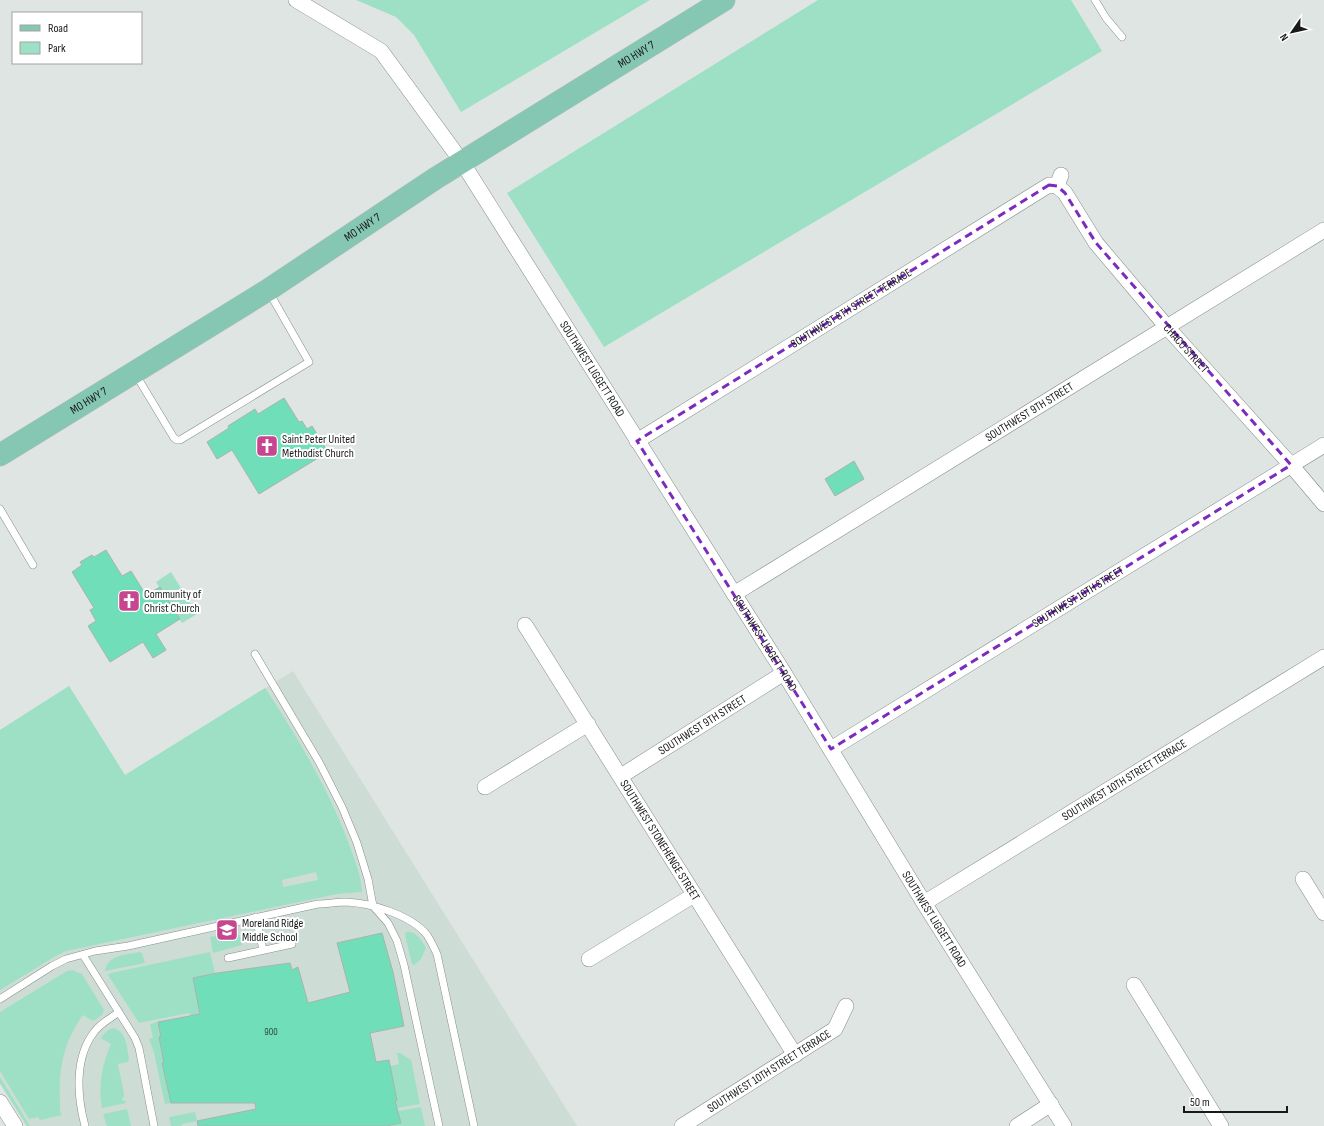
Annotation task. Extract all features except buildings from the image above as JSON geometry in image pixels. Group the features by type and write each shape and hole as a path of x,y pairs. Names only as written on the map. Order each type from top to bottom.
{"main road":[{"name":"MO HWY 7","path":"0,455 134,371 268,290 462,162 724,0"}],"street":[{"name":"SOUTHWEST LIGGETT ROAD","path":"296,0 381,51 462,162 784,673 924,902 1064,1126"},
{"name":"SOUTHWEST 8TH STREET TERRACE","path":"638,442 1059,180"},
{"name":"CHACO STREET","path":"1059,180 1065,193 1096,243 1167,327 1324,504"},
{"name":"SOUTHWEST 9TH STREET","path":"734,594 1324,230"},
{"name":"SOUTHWEST 10TH STREET","path":"831,749 1324,445"},
{"name":"SOUTHWEST STONEHENGE STREET","path":"525,625 795,1055"},
{"name":"SOUTHWEST 10TH STREET TERRACE","path":"924,902 1324,657"},
{"name":"SOUTHWEST 9TH STREET","path":"621,776 784,673"},
{"path":"486,787 588,724"},
{"path":"1303,879 1324,913"},
{"path":"589,959 694,895"},
{"path":"1134,985 1221,1126"},
{"name":"SOUTHWEST 10TH STREET TERRACE","path":"682,1126 836,1029 846,1006"},
{"path":"0,1102 15,1126"},
{"path":"1017,1126 1051,1104"}],"lane":[{"path":"1095,0 1106,18 1122,37"},
{"path":"134,371 174,438 180,440 309,362 268,290"},
{"path":"0,509 33,565"},
{"path":"255,654 319,762 342,807 357,843 368,879 373,906 388,923 397,941 404,965 439,1126"},
{"path":"0,999 52,966 66,959 83,954 318,904 346,902 373,906 390,911 413,923 427,935 437,954 474,1126"},
{"path":"256,917 263,950"},
{"path":"228,958 292,944"},
{"path":"83,954 135,1038 139,1048 154,1126"},
{"path":"85,1126 79,1080 84,1053 88,1042 96,1030 119,1012"}],"highlighted area":[{"path":"1049,185 1057,186 1065,193 1096,243 1291,465 831,749 637,441"}],"shaded area":[{"name":"Moreland Ridge Middle School","path":"293,671 577,1126 26,1126 0,1084 0,730 69,686 125,775"}],"green space":[{"path":"356,0 650,0 461,112 414,35 396,17"},
{"path":"818,0 1071,0 1102,51 604,347 507,193"},
{"path":"171,572 197,614 182,623 156,582"},
{"path":"69,686 125,775 265,688 301,745 332,803 355,861 362,891 337,894 66,951 0,990 0,730","holes":["316,872 318,880 283,887 282,880"]},
{"path":"233,932 242,938 242,945 213,953 210,937"},
{"path":"406,932 415,934 426,948 421,959 414,965 412,964 411,960 405,935"},
{"path":"140,952 142,953 145,963 105,971 107,965 114,958"},
{"path":"210,952 215,973 193,978 200,1014 190,1016 189,1013 139,1023 108,975 111,973"},
{"path":"72,970 82,974 104,1010 102,1015 93,1021 83,1015 76,1025 67,1045 61,1066 60,1077 60,1112 62,1115 40,1120 38,1117 29,1119 0,1071 0,1012 67,971"},
{"path":"158,1022 164,1063 162,1063 171,1103 165,1104 154,1053 149,1039 153,1038 150,1024"},
{"path":"113,1028 118,1030 124,1036 128,1050 128,1062 118,1064 124,1094 124,1097 122,1098 126,1103 102,1108 100,1091 102,1075 105,1060 111,1044 101,1037 108,1030"},
{"path":"397,1053 400,1053 411,1060 420,1104 397,1108 395,1101 397,1100 390,1066 399,1064"},
{"path":"0,1077 30,1126 27,1126 0,1083"},
{"path":"421,1107 425,1126 386,1126 398,1111"},
{"path":"127,1109 131,1126 107,1126 103,1114"},
{"path":"195,1112 197,1121 182,1124 182,1126 171,1126 169,1117"}],"place":[{"name":"Saint Peter United Methodist Church","path":"267,446"},
{"name":"Community of Christ Church","path":"129,601"},
{"name":"Moreland Ridge Middle School","path":"227,930"}]}
